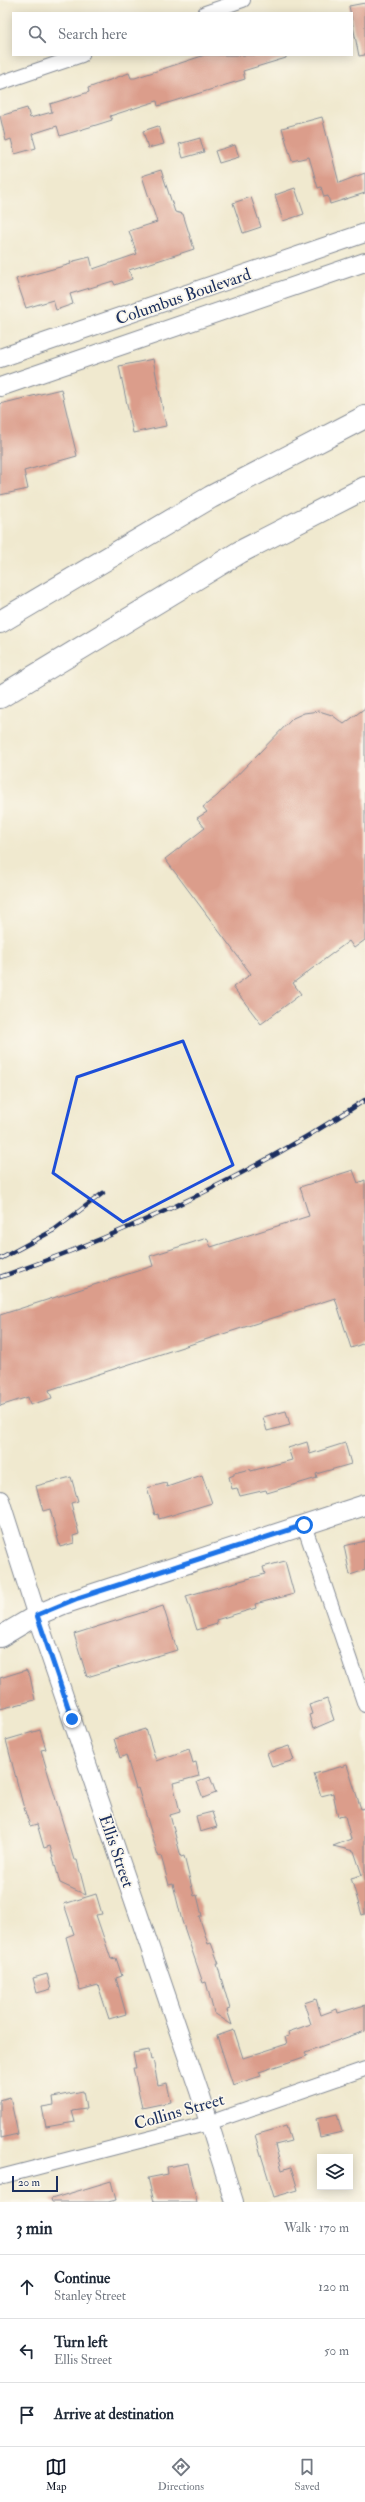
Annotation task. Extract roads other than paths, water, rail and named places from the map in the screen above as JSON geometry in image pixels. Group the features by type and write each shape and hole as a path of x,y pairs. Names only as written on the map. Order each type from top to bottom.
{"highway":[{"path":"0,622 217,494 365,417"},
{"path":"0,697 240,552 365,488"}],"main road":[{"path":"0,1637 37,1615 78,1598 365,1505"}],"street":[{"path":"208,12 243,0"},
{"path":"0,83 79,56"},
{"name":"Columbus Boulevard","path":"0,358 83,331 365,233"},
{"name":"Columbus Boulevard","path":"0,387 92,357 365,262"},
{"path":"83,331 92,357"},
{"name":"Ellis Street","path":"0,1500 37,1615 209,2123 234,2202"},
{"path":"304,1525 365,1705"},
{"name":"Collins Street","path":"0,2177 209,2123 365,2069"}],"railway":[{"path":"0,1277 95,1241 188,1200 278,1153 365,1100"},
{"path":"0,1259 54,1230 103,1193"}]}
